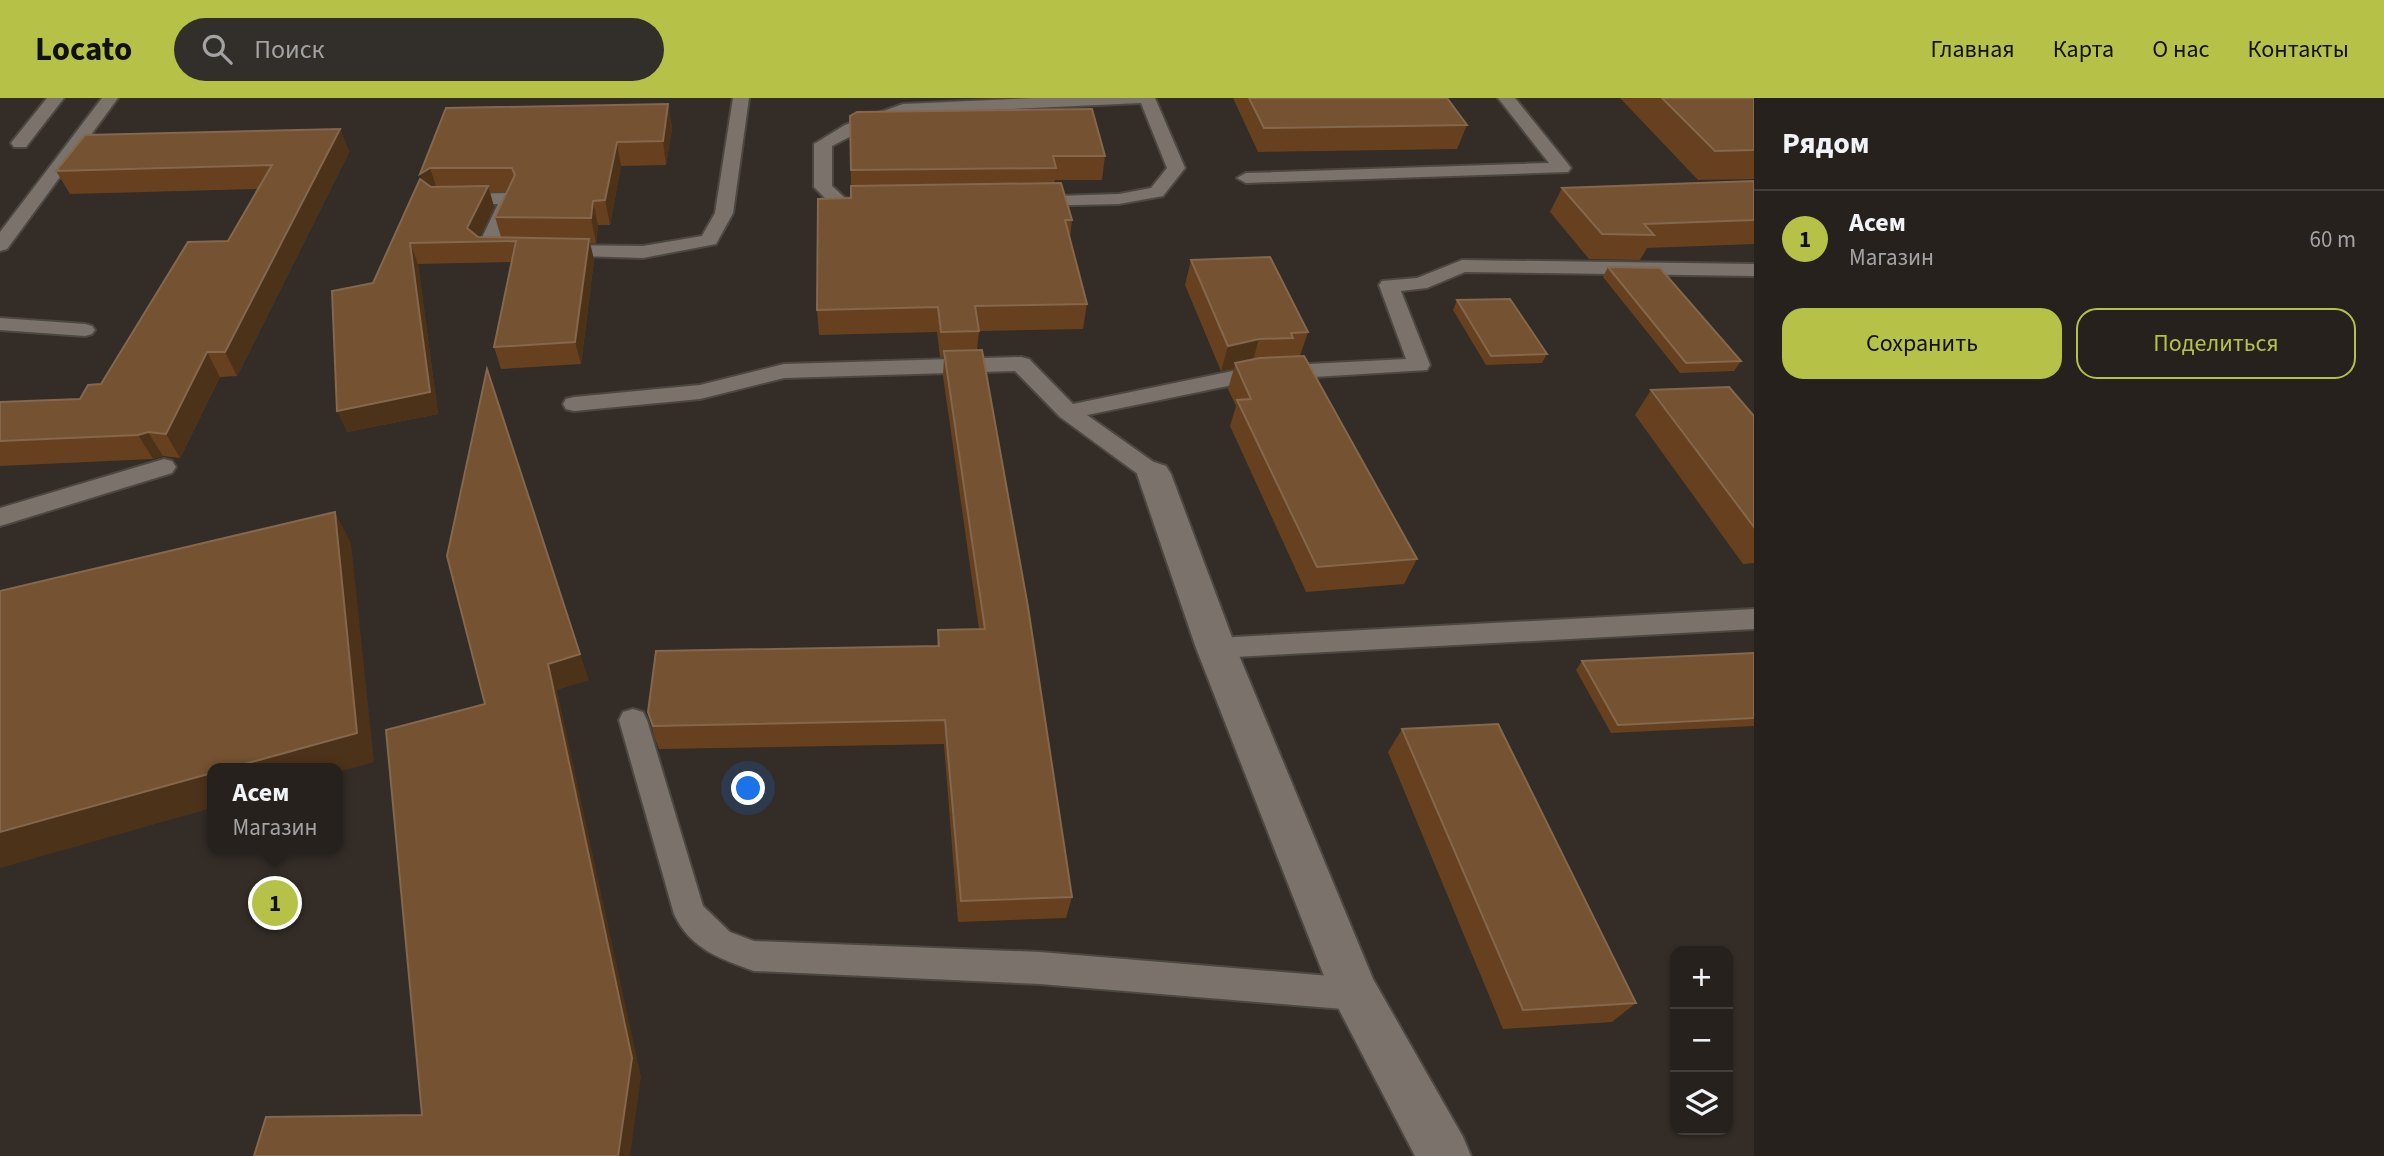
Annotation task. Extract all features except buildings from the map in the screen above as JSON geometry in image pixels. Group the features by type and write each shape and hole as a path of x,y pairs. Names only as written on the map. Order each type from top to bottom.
{"street":[{"path":"1154,474 1216,648 1355,994 1444,1156"}],"lane":[{"path":"20,143 56,98"},
{"path":"0,245 110,98"},
{"path":"438,200 510,198 486,250 643,251 709,240 724,213 741,98"},
{"path":"890,203 840,203 823,187 823,144 850,129 903,109 1140,98"},
{"path":"1009,201 1119,200 1157,192 1176,168 1147,98"},
{"path":"1246,178 1562,167 1506,98"},
{"path":"1068,412 1252,374 1419,365 1389,285 1420,284 1462,266 1754,270"},
{"path":"0,324 85,330"},
{"path":"574,404 700,392 784,371 1021,364 1068,412 1154,474"},
{"path":"0,517 164,467"},
{"path":"1216,648 1754,619"},
{"path":"633,720 690,914 719,943 754,956 1040,968 1355,994"}],"place":[{"name":"Асем","path":"275,903"}]}
